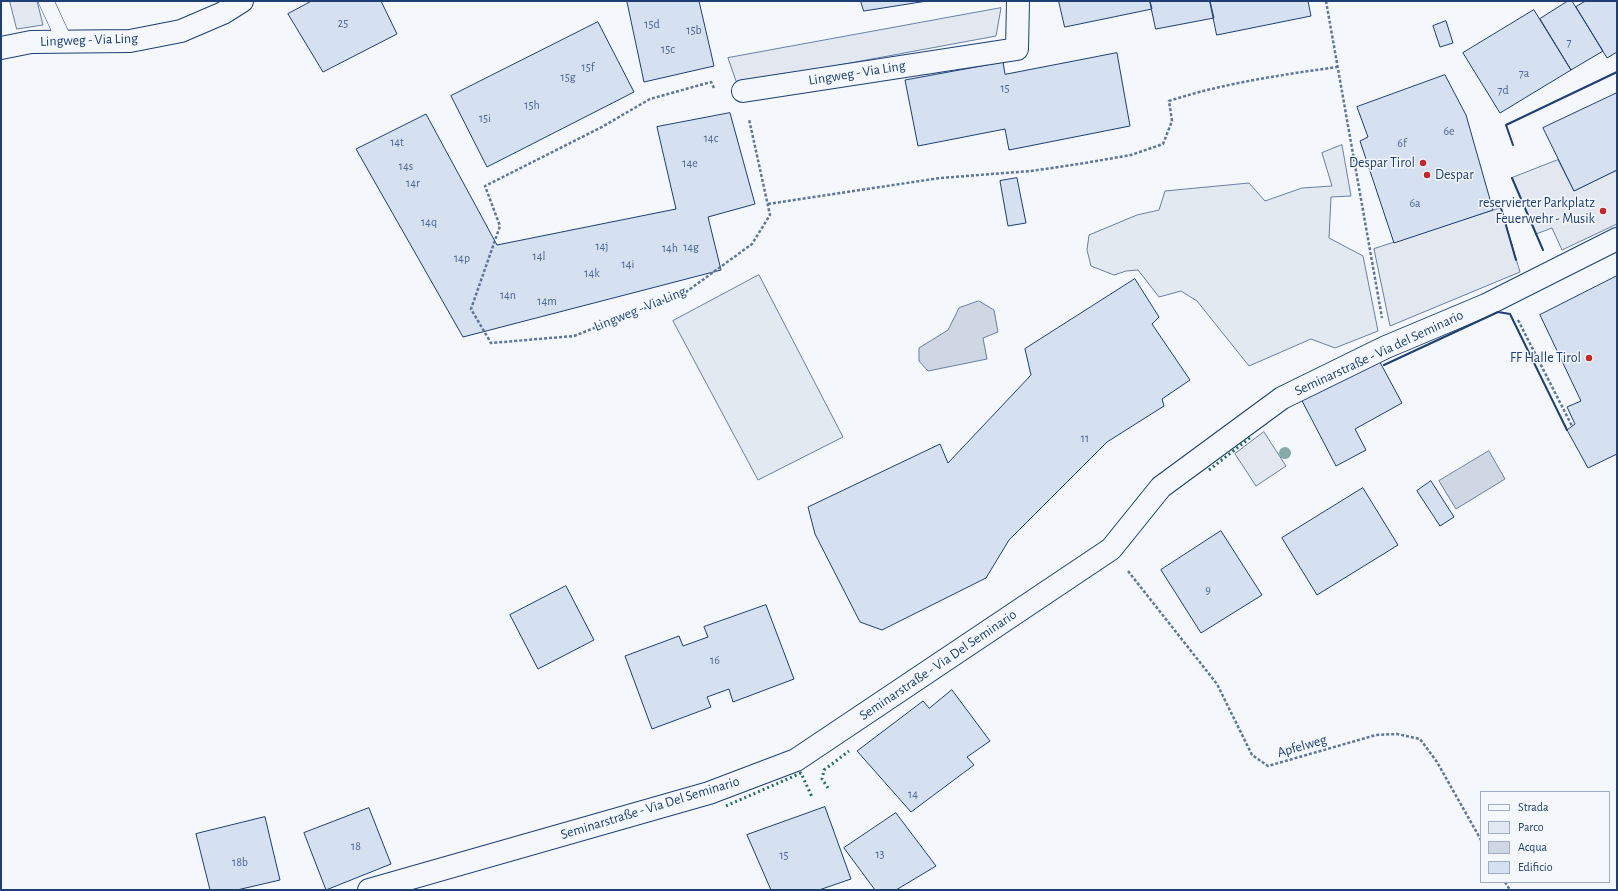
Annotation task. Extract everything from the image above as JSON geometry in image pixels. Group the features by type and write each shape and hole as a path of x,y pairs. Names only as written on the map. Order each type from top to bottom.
{"street":[{"name":"Lingweg - Via Ling","path":"1,48 31,42 130,40 181,30 220,7 242,1"},
{"name":"Lingweg - Via Ling","path":"743,91 1017,49 1018,1"},
{"name":"Seminarstraße - Via del Seminario","path":"1111,549 1160,487 1282,398 1386,347 1486,305 1617,239"},
{"name":"Seminarstraße - Via Del Seminario","path":"369,890 709,793 796,760 1111,549"}],"lane":[{"path":"46,1 65,42"}],"path":[{"path":"1326,1 1382,320"},
{"path":"768,204 940,178 1031,171 1131,154 1163,144 1172,121 1169,101 1192,94 1278,75 1337,67"},
{"name":"Lingweg - Via Ling","path":"716,92 711,82 650,99 600,128 486,186 500,226 471,309 491,343 574,336 686,292 752,244 770,215 743,91"},
{"path":"1505,295 1572,426"},
{"name":"Apfelweg","path":"1111,549 1217,684 1252,755 1268,766 1376,735 1397,734 1420,739 1437,762 1480,838"}],"green space":[{"path":"1342,145 1351,196 1331,197 1329,238 1363,256 1378,331 1335,348 1311,339 1249,366 1197,301 1181,291 1159,297 1138,270 1126,271 1114,275 1091,266 1087,250 1089,235 1137,215 1159,210 1165,191 1249,183 1265,201 1302,188 1332,186 1322,153"},
{"path":"759,275 843,437 758,480 673,321"}],"shaded area":[{"path":"10,1 37,1 43,25 17,29"},
{"path":"1001,8 996,36 737,84 728,58"},
{"path":"1558,160 1574,191 1617,170 1617,224 1562,250 1552,228 1536,234 1512,178"},
{"name":"Despar","path":"1501,208 1520,272 1390,326 1374,249"},
{"path":"1264,432 1286,466 1256,486 1235,454"}],"water":[{"path":"979,301 994,310 998,332 983,338 987,359 928,371 919,361 919,348 948,330 959,308"},
{"path":"1489,451 1505,479 1456,509 1439,481"}],"building":[{"path":"312,1 381,1 397,34 323,72 288,14"},
{"path":"699,1 714,66 644,82 627,2"},
{"path":"861,1 927,1 864,11"},
{"path":"1059,1 1150,1 1152,9 1065,27"},
{"path":"1150,1 1210,1 1214,18 1156,29"},
{"path":"1210,1 1308,1 1311,16 1217,35"},
{"path":"1568,1 1572,1 1603,51 1571,70 1540,19"},
{"path":"1586,1 1617,1 1617,52 1607,58 1576,7"},
{"path":"1534,10 1571,70 1500,113 1463,53"},
{"path":"1446,21 1453,43 1440,47 1433,26"},
{"path":"598,22 634,92 487,167 451,96"},
{"path":"1117,53 1130,126 1009,150 1005,129 918,146 905,80 1003,62 1005,74"},
{"name":"Despar","path":"1445,75 1466,115 1493,210 1394,243 1360,141 1368,137 1357,107"},
{"path":"1617,93 1617,170 1574,191 1543,128"},
{"path":"730,113 755,204 708,217 721,270 463,337 356,149 426,114 497,245 676,209 657,127"},
{"path":"1017,178 1026,223 1008,226 1000,181"},
{"name":"FF Halle Tirol","path":"1617,276 1617,454 1588,468 1567,430 1575,424 1567,407 1581,401 1540,315"},
{"path":"1135,279 1159,317 1152,324 1190,380 1162,399 1164,406 1107,442 1009,540 986,578 882,630 860,622 815,534 808,507 940,444 948,463 1031,375 1025,349"},
{"path":"1376,355 1402,403 1355,429 1366,450 1336,466 1299,395"},
{"path":"1431,481 1454,517 1440,526 1417,491"},
{"path":"1363,488 1398,545 1317,595 1282,538"},
{"path":"1221,531 1262,595 1201,633 1161,570"},
{"path":"566,586 594,640 538,669 510,615"},
{"path":"766,605 794,679 733,702 729,689 707,697 711,707 652,729 625,656 679,636 683,646 708,637 704,627"},
{"path":"952,690 990,741 967,757 974,765 911,812 857,751 923,701 929,708"},
{"path":"825,807 851,879 819,890 771,890 747,835"},
{"path":"369,808 391,864 326,890 304,833"},
{"path":"896,813 936,866 896,890 875,890 844,848"},
{"path":"265,817 280,880 237,890 210,890 196,834"}],"hedge":[{"path":"1209,470 1251,437"},
{"path":"828,788 822,779 824,770 849,751"},
{"path":"726,806 801,773 812,797"}],"wall":[{"path":"1513,145 1506,125 1617,72"},
{"path":"1512,178 1543,250"},
{"path":"1501,208 1516,260"},
{"path":"1384,365 1498,312 1510,314 1567,430"}],"place":[{"name":"Despar Tirol","path":"1423,163"},
{"name":"Despar","path":"1427,175"},
{"name":"reservierter Parkplatz Feuerwehr - Musik","path":"1603,211"},
{"name":"FF Halle Tirol","path":"1589,358"}]}
